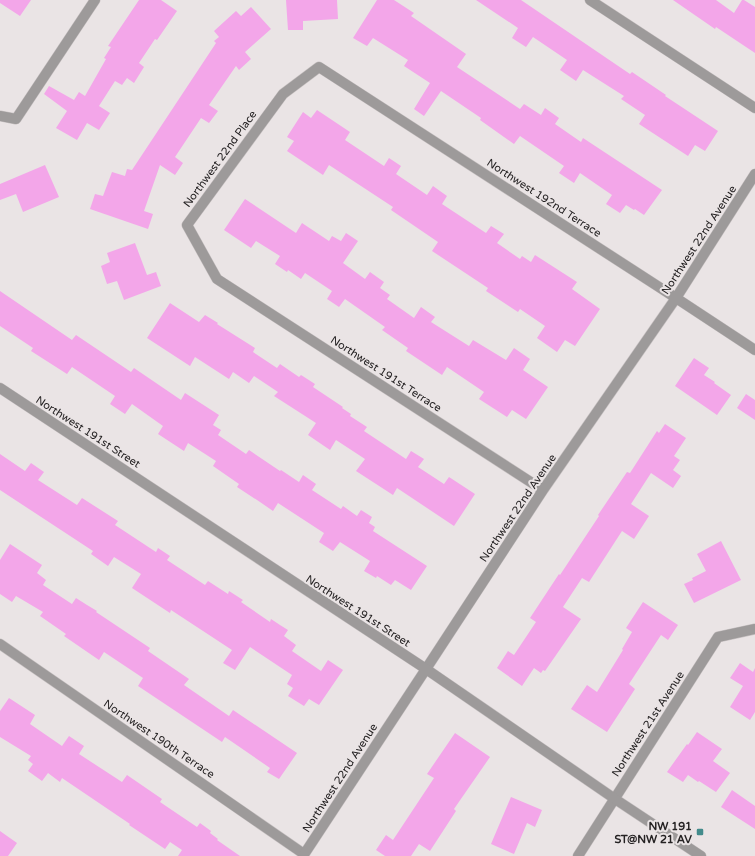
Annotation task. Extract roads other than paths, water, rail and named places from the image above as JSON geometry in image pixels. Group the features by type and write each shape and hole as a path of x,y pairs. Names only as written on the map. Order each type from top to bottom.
{"street":[{"path":"0,116 16,119 95,0"},
{"path":"590,0 755,108"},
{"name":"Northwest 22nd Place","path":"216,279 187,225 283,94 319,67"},
{"name":"Northwest 192nd Terrace","path":"319,67 755,350"},
{"name":"Northwest 22nd Avenue","path":"304,855 543,490 676,298 755,174"},
{"name":"Northwest 191st Terrace","path":"216,279 543,490"},
{"name":"Northwest 191st Street","path":"0,388 426,669 615,799 701,856"},
{"name":"Northwest 21st Avenue","path":"578,856 718,637 755,629"},
{"name":"Northwest 190th Terrace","path":"0,644 304,855"}],"place":[{"name":"NW 191 ST@NW 21 AV","path":"700,832"}]}
